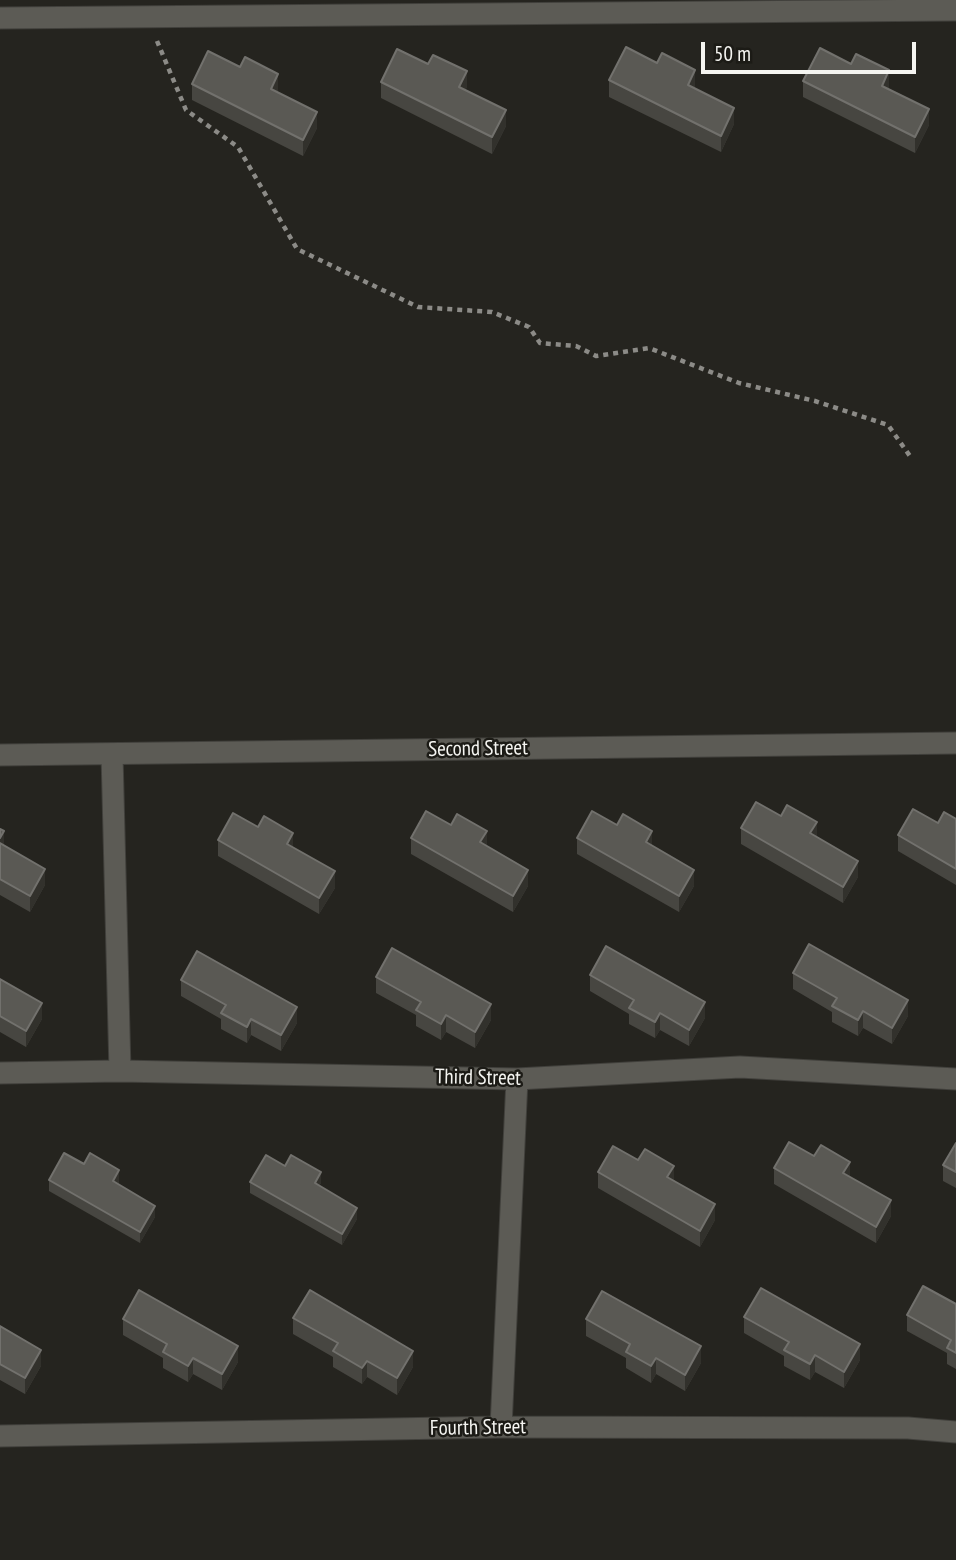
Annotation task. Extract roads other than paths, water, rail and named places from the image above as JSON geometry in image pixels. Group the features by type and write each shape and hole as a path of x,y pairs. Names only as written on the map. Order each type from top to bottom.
{"street":[{"path":"0,18 956,10"},
{"name":"Second Street","path":"0,755 956,743"},
{"path":"112,754 120,1071"},
{"name":"Third Street","path":"0,1073 120,1071 517,1079 740,1067 956,1079"},
{"path":"501,1427 517,1079"},
{"name":"Fourth Street","path":"0,1436 501,1427 908,1428 956,1432"}]}
